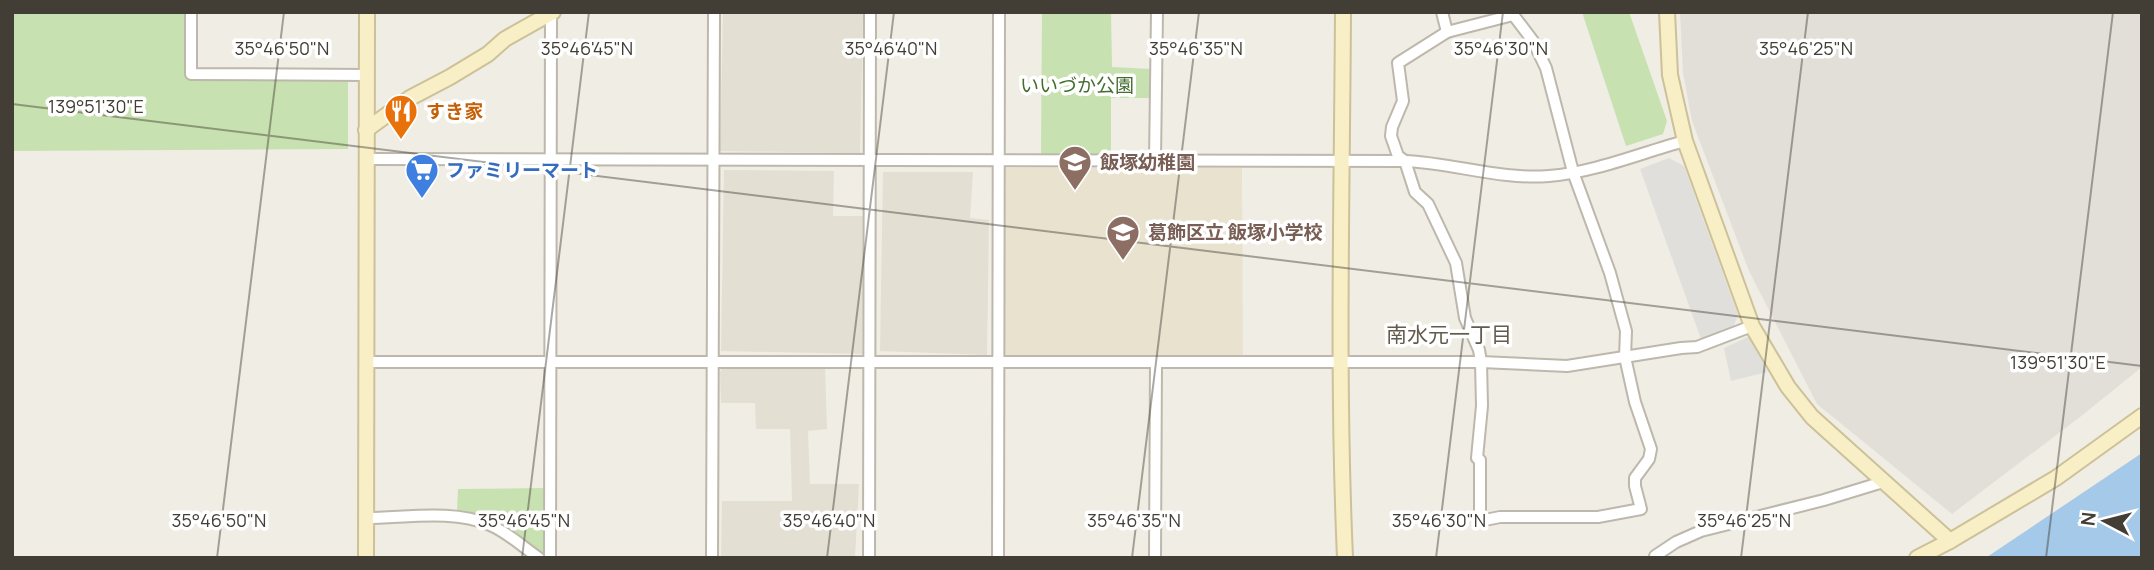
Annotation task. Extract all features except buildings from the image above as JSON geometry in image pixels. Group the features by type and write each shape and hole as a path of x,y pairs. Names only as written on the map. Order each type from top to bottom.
{"street":[{"path":"191,12 191,74 367,75"},
{"path":"366,558 367,12"},
{"path":"712,558 714,12"},
{"path":"869,558 870,12"},
{"path":"998,558 999,12"},
{"path":"1155,160 1157,12"},
{"path":"1343,12 1341,482 1345,558"},
{"path":"1442,12 1447,32"},
{"path":"1667,12 1670,75 1685,141 1752,326 1788,387 1812,417 1950,541"},
{"path":"366,131 410,97 450,78 488,54 505,39 552,13 550,558"},
{"path":"1512,14 1533,41 1546,68 1573,172 1613,284 1626,331 1625,357 1635,402 1651,449 1649,459 1635,478 1641,509 1598,517 1500,517 1480,521 1480,460 1477,458 1482,406 1479,349 1465,318 1456,263 1428,204 1415,192 1405,161 1398,156 1391,136 1403,101 1398,63 1447,32 1512,14"},
{"path":"366,159 1405,161 1447,164 1514,176 1549,176 1622,161 1685,141"},
{"path":"366,362 1481,362 1567,366 1697,347 1752,326"},
{"path":"1155,558 1156,362"},
{"path":"1917,558 2056,478 2142,416"},
{"path":"1655,556 1676,542 1701,531 1883,482"},
{"path":"366,518 471,518 492,526 539,558"}],"shaded area":[{"path":"723,12 863,14 860,153 720,151"},
{"path":"1680,12 2142,12 2142,367 1952,514 1817,404 1749,271 1692,121 1683,73"},
{"path":"1669,158 1684,166 1738,315 1732,330 1701,339 1640,169"},
{"name":"葛飾区立 飯塚小学校","path":"1003,168 1242,168 1243,358 1003,355"},
{"path":"724,170 834,171 833,216 864,216 862,354 721,351"},
{"path":"883,172 973,172 970,218 989,220 987,355 880,351"},
{"path":"1750,336 1767,372 1731,381 1724,348"},
{"path":"725,364 825,365 827,429 808,431 810,484 859,484 855,557 721,558 722,501 792,501 790,429 756,429 755,403 721,403 720,372"}],"green space":[{"path":"12,12 185,12 186,79 348,80 348,149 12,151"},
{"name":"いいづか公園","path":"1042,12 1111,12 1112,67 1151,69 1150,98 1111,98 1111,156 1041,154"},
{"path":"1582,12 1629,12 1667,121 1663,134 1626,146"},
{"path":"545,488 545,554 489,520 457,512 458,489"}],"water":[{"path":"2142,453 2142,558 1986,558 1987,557"}],"place":[{"name":"すき家","path":"401,141"},
{"name":"飯塚幼稚園","path":"1075,192"},
{"name":"ファミリーマート","path":"422,200"},
{"name":"葛飾区立 飯塚小学校","path":"1123,262"}],"district":[{"name":"南水元一丁目","path":"1449,334"}]}
